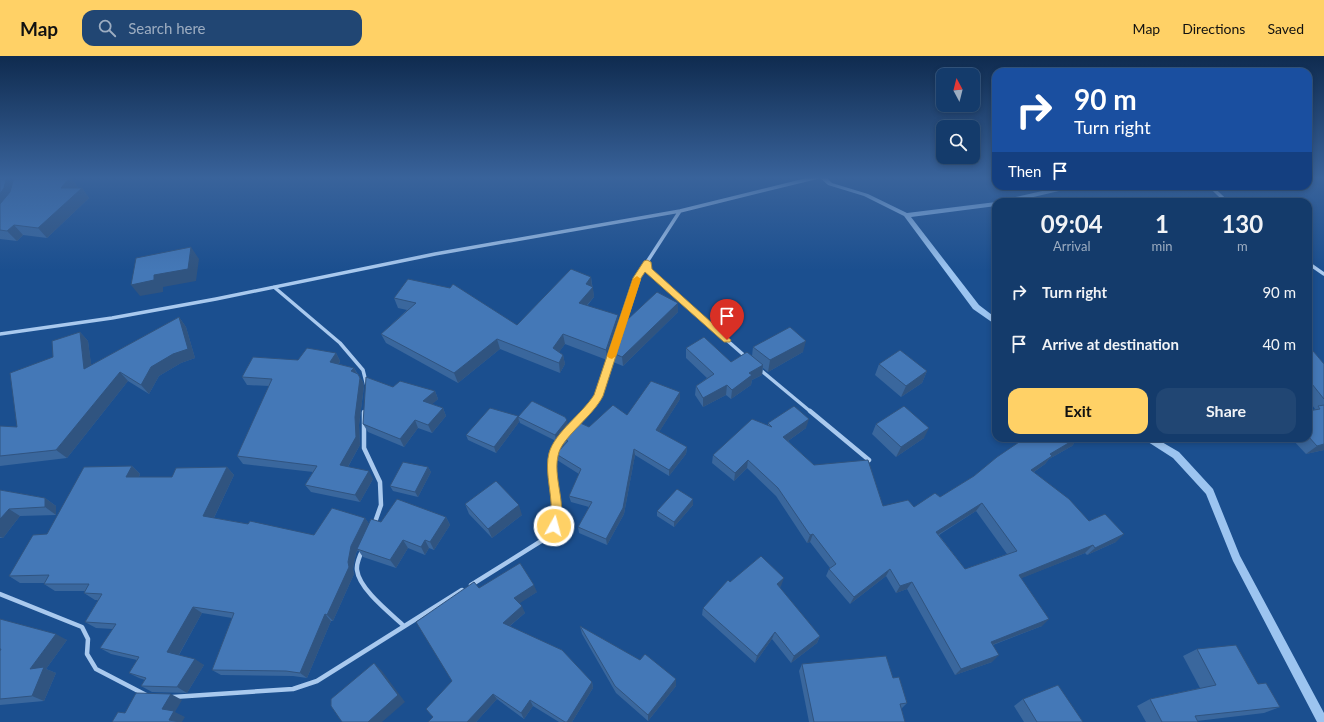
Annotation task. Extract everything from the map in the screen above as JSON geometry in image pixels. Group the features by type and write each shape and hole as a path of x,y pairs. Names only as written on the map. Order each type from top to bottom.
{"street":[{"path":"0,334 112,318 435,254 692,208"},
{"path":"169,697 294,689 317,681 546,538 554,526 557,512 553,466 554,453 560,441 590,409 598,396 637,278 680,211"},
{"path":"647,262 648,271 749,360"},
{"path":"1312,266 1324,274"},
{"path":"274,287 340,343 363,370 367,386 366,394"},
{"path":"755,365 869,460"},
{"path":"364,410 364,448 380,482 381,505 372,530"},
{"path":"366,542 360,554 357,570 362,584 404,626"},
{"path":"0,594 82,627 88,640 87,654 96,669 146,695 154,696"}],"building":[{"path":"0,208 60,208 38,228 14,225 7,231 0,230"},
{"path":"191,247 188,269 154,275 154,280 131,285 136,258"},
{"path":"571,269 591,277 586,284 593,287 579,303 618,315 606,350 563,334 553,348 563,355 559,363 497,339 454,373 381,334 416,303 394,298 408,279 450,288 453,284 517,325"},
{"path":"657,292 678,303 622,357 613,353 624,318 627,320"},
{"path":"179,317 188,349 173,354 151,367 141,385 120,372 56,450 0,456 0,426 17,427 10,373 53,357 52,341 80,332 84,369"},
{"path":"790,327 806,341 770,360 753,347"},
{"path":"704,337 731,362 747,352 763,365 749,373 752,375 732,390 727,385 703,398 696,386 714,374 686,348"},
{"path":"307,348 336,353 330,362 354,368 351,371 358,374 360,378 355,417 356,437 340,465 369,471 355,495 305,485 317,466 237,456 272,379 242,377 253,357 298,360"},
{"path":"900,350 927,371 906,386 879,364"},
{"path":"1312,350 1324,364 1324,399 1312,384"},
{"path":"366,377 393,387 400,381 435,391 423,401 443,408 428,425 415,420 400,439 363,424"},
{"path":"651,381 680,392 656,430 687,447 669,470 634,449 623,508 606,539 578,527 592,502 569,496 581,469 556,454 568,441 561,438 576,421 589,427 613,405 627,415"},
{"path":"532,401 565,417 567,420 555,435 518,417"},
{"path":"1324,405 1324,444 1317,446 1312,440 1312,410 1320,409 1318,406"},
{"path":"794,406 809,419 783,437 814,465 868,460 883,506 908,500 914,507 935,493 940,497 974,476 997,457 1019,442 1070,442 1050,454 1052,456 1031,470 1069,499 1089,521 1105,514 1124,534 1095,548 1093,545 1019,575 1049,619 991,642 999,655 961,669 912,582 900,586 890,569 854,597 829,569 836,564 813,534 810,535 778,488 748,460 735,473 713,455 752,419 772,427 768,423","holes":["982,503 1017,551 965,569 936,532"]},
{"path":"904,406 929,428 901,447 876,424"},
{"path":"490,408 518,416 494,447 466,435"},
{"path":"403,462 428,467 415,492 390,486"},
{"path":"132,466 126,477 172,477 176,468 227,467 203,516 248,524 250,521 314,535 332,508 365,518 351,546 348,562 349,567 327,615 325,614 300,673 286,671 212,670 234,613 193,607 167,652 195,659 177,687 141,686 146,678 129,673 139,657 100,648 116,624 85,622 102,594 84,593 89,584 44,584 49,575 9,576 33,535 47,534 84,467"},
{"path":"496,481 519,505 488,529 465,504"},
{"path":"677,489 693,499 674,522 657,511"},
{"path":"0,490 45,498 45,507 9,509 0,519"},
{"path":"397,499 446,517 430,542 425,540 421,547 403,540 390,560 357,549 371,519 381,522"},
{"path":"761,556 784,578 777,584 820,636 794,656 775,632 757,656 703,608 728,580 730,582"},
{"path":"520,563 534,585 514,598 522,606 503,623 562,650 592,682 567,722 530,700 521,713 493,694 467,722 428,722 433,717 426,709 452,681 416,622 474,582 479,588"},
{"path":"0,619 56,634 30,669 44,667 32,696 0,699"},
{"path":"580,626 640,660 645,654 676,679 648,715 615,686"},
{"path":"1236,645 1258,684 1266,683 1280,707 1195,716 1198,722 1162,722 1150,699 1216,685 1197,649"},
{"path":"886,656 893,678 899,677 907,703 900,704 905,722 814,722 802,664"},
{"path":"374,663 398,695 368,722 342,722 331,706 331,699"},
{"path":"1058,685 1083,722 1037,722 1023,699"},
{"path":"136,693 171,694 162,709 174,711 169,720 180,722 112,722 118,712 125,713"}],"waterway":[{"path":"892,208 906,215"},
{"path":"906,215 963,208"},
{"path":"906,215 976,307 992,319"},
{"path":"1155,442 1176,455 1210,492 1236,558 1323,722"}],"slow traffic":[{"path":"612,356 637,279"}],"route":[{"path":"554,526 557,512 553,466 554,453 560,441 590,409 598,396 637,278 647,262 648,271 727,340"}]}
